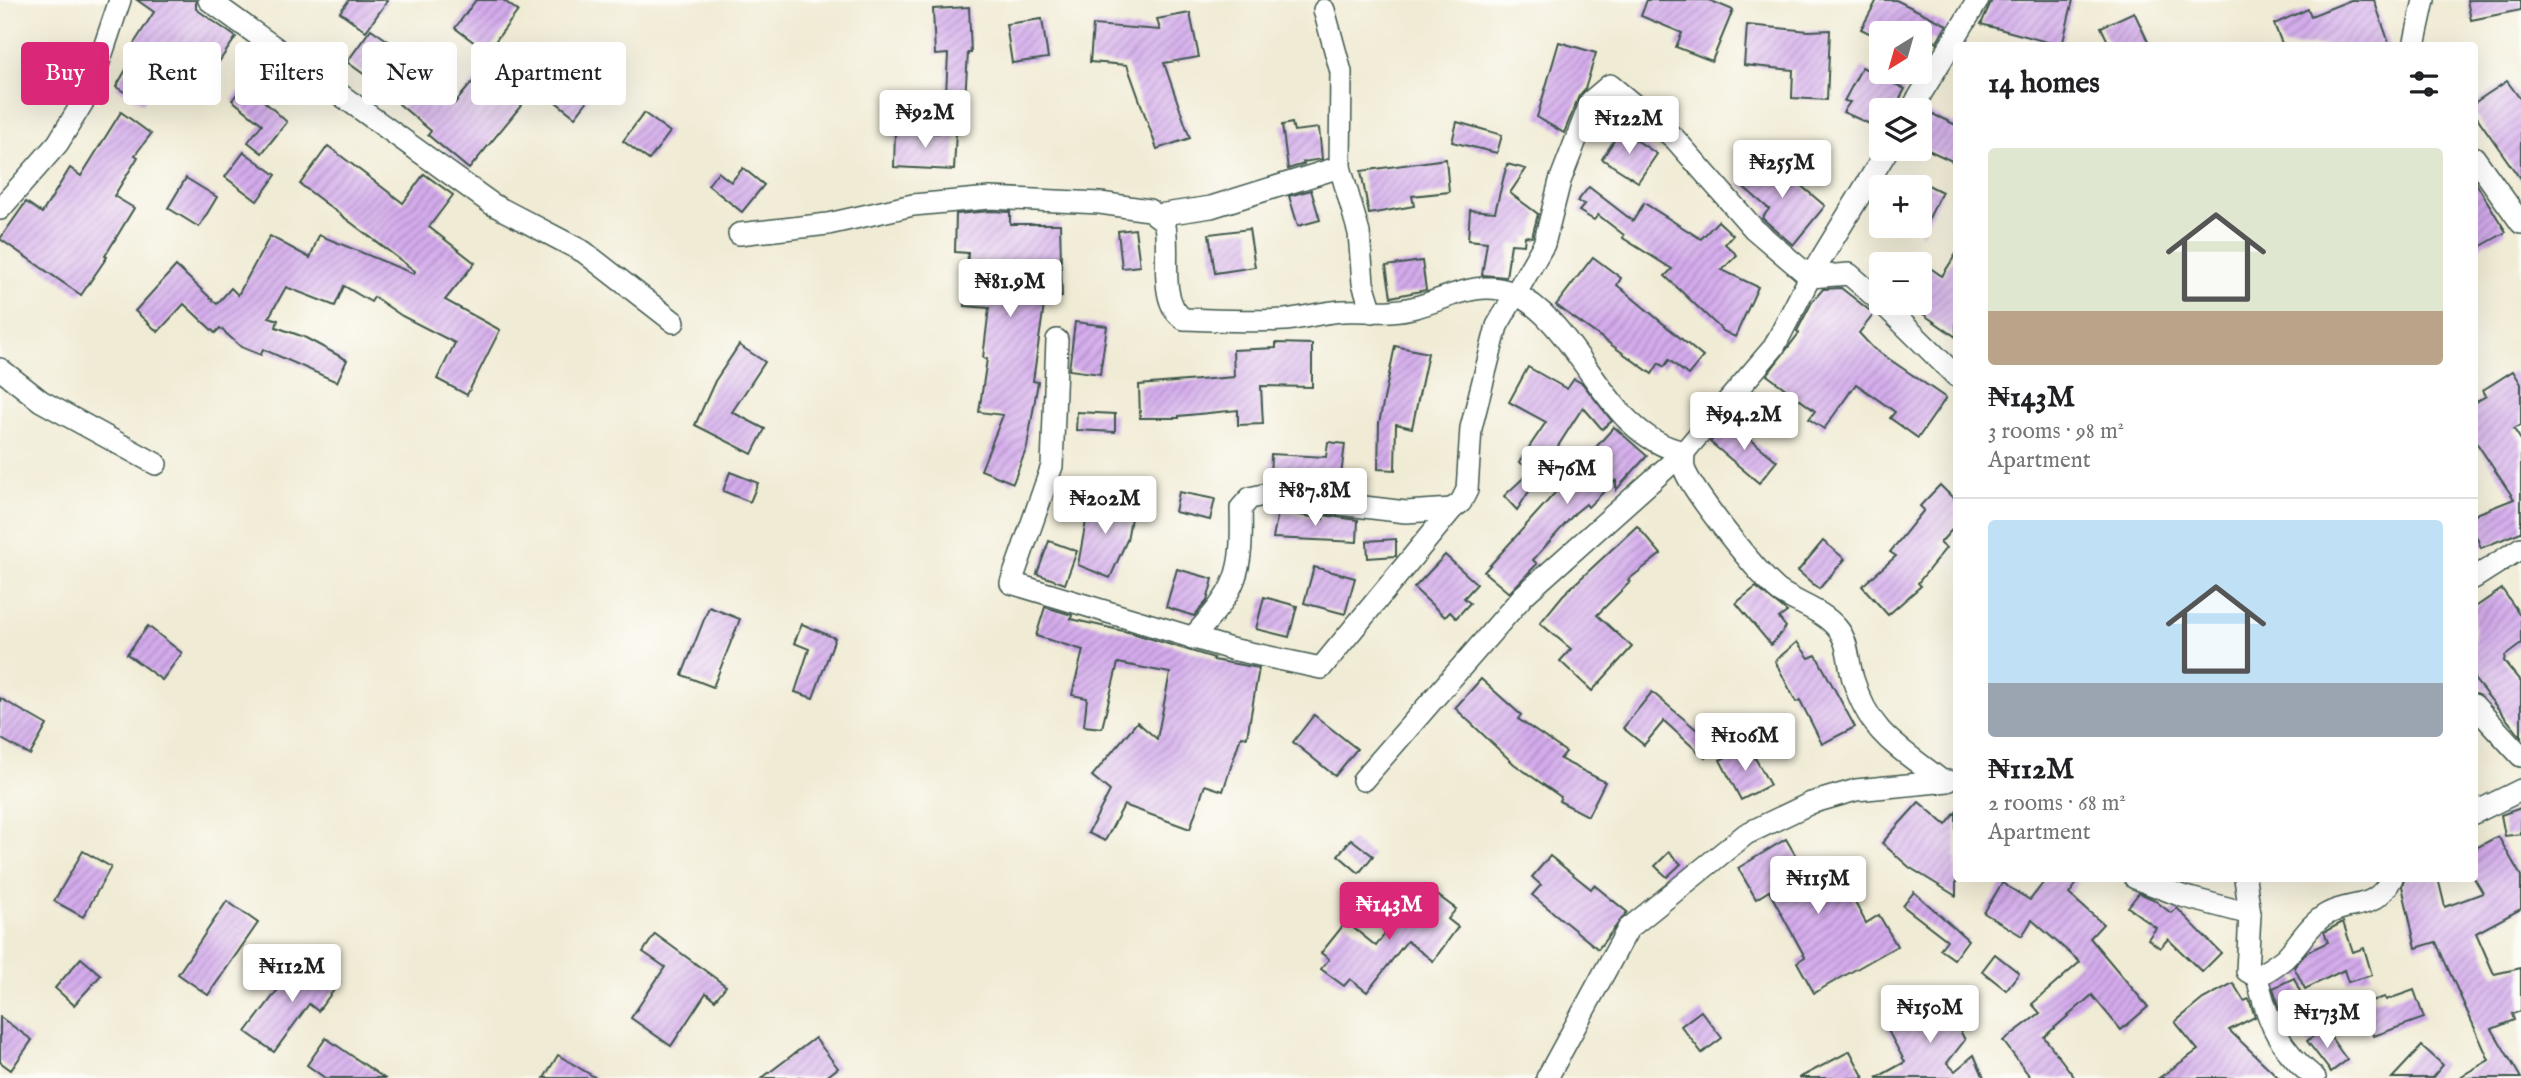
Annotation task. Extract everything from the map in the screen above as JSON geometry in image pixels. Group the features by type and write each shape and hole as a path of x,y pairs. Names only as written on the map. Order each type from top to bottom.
{"street":[{"path":"0,209 58,143 89,92 120,0"},
{"path":"209,0 492,204 584,252 674,322"},
{"path":"1918,98 1978,0"},
{"path":"2415,42 2424,0"},
{"path":"1324,9 1341,72 1340,167 1359,233 1363,283 1372,312"},
{"path":"1057,340 1052,466 1011,583 1192,638 1321,668 1452,509 1461,502 1467,491 1471,428 1497,326 1544,244 1560,181 1591,102 1609,85 1675,139 1754,229 1810,277 1849,274 1869,291"},
{"path":"1363,780 1397,745 1524,595 1684,452 1774,347 1810,277 1881,161"},
{"path":"2478,163 2521,223"},
{"path":"1158,215 1211,207 1340,167"},
{"path":"739,234 828,223 913,205 990,198 1100,203 1149,209 1158,215 1166,228 1166,282 1176,313 1184,319 1286,320 1342,311 1390,313 1418,307 1469,289 1492,287 1514,294 1558,333 1630,425 1666,449 1684,452"},
{"path":"1895,315 1953,373"},
{"path":"0,369 41,401 156,464"},
{"path":"1684,452 1684,470 1734,542 1764,578 1780,591 1826,617 1843,635 1852,678 1863,706 1878,731 1949,783"},
{"path":"1192,638 1224,603 1234,584 1242,552 1241,508 1250,498 1263,495 1406,512 1452,509"},
{"path":"2478,575 2521,548"},
{"path":"2478,709 2521,756"},
{"path":"1547,1078 1628,929 1746,834 1811,803 1856,790 1949,783"},
{"path":"2478,811 2521,790"},
{"path":"2146,882 2182,896 2250,914"},
{"path":"2246,882 2250,914 2247,971 2257,977 2267,1016 2279,1040 2295,1062 2315,1078"},
{"path":"2257,977 2283,960 2317,921 2329,913 2363,906 2381,895 2389,882"}],"building":[{"path":"137,0 196,0 196,9 236,37 221,59 221,42 135,42 154,12"},
{"path":"349,0 388,0 366,31 340,12"},
{"path":"476,0 503,0 518,11 495,42 474,42 455,28"},
{"path":"1647,0 1709,0 1733,10 1712,61 1676,47 1682,33 1641,16"},
{"path":"1877,0 1896,0 1947,25 1937,42 1932,39 1932,21 1869,21 1869,33 1861,29"},
{"path":"1992,0 2073,0 2063,42 2047,42 1981,24"},
{"path":"2351,0 2374,0 2389,42 2281,42 2274,24 2308,9 2311,16"},
{"path":"2467,0 2521,0 2521,10 2471,20"},
{"path":"969,7 971,53 968,53 964,114 945,113 948,54 935,55 933,9"},
{"path":"2134,12 2148,42 2108,42 2101,27"},
{"path":"1190,13 1199,57 1164,63 1190,138 1157,149 1127,65 1090,62 1093,25 1160,30 1157,19"},
{"path":"1042,19 1048,58 1012,63 1006,24"},
{"path":"1747,25 1809,31 1830,30 1827,100 1792,98 1793,70 1744,65"},
{"path":"371,29 390,42 362,42 362,73 348,61"},
{"path":"1559,42 1596,53 1585,89 1579,96 1564,133 1537,117"},
{"path":"1862,67 1869,71 1869,84 1895,84 1905,89 1900,98 1869,98 1869,124 1843,112 1850,102 1844,101"},
{"path":"123,75 123,91 116,87"},
{"path":"2507,81 2521,100 2521,180 2478,119 2478,100"},
{"path":"471,84 471,105 522,105 469,169 428,135 431,131 400,105 457,105 457,101"},
{"path":"238,105 268,105 287,122 262,153 248,142 262,124"},
{"path":"560,105 584,105 575,117"},
{"path":"121,112 151,134 135,155 138,157 114,196 134,208 105,256 107,257 81,295 0,239 26,202 42,213 70,168 81,176"},
{"path":"644,113 670,132 649,160 623,141"},
{"path":"1932,114 1953,124 1953,162 1932,152"},
{"path":"1457,122 1502,135 1497,153 1452,142"},
{"path":"1292,123 1294,131 1319,128 1322,159 1303,162 1304,164 1288,169 1282,125"},
{"path":"939,130 956,131 954,170 894,167 895,131 939,133"},
{"path":"1621,130 1657,154 1638,182 1602,159"},
{"path":"328,146 403,203 424,174 453,195 429,227 475,263 445,300 500,330 467,395 437,379 455,343 402,316 374,297 371,302 344,286 335,306 286,287 269,317 278,320 276,327 304,337 347,360 337,382 263,349 261,355 241,347 220,328 215,333 184,304 158,332 135,311 176,266 217,304 231,288 238,295 270,236 310,258 319,235 414,274 415,271 300,184"},
{"path":"244,152 276,175 257,201 225,177"},
{"path":"1765,155 1825,206 1793,245 1762,218 1769,209 1740,184"},
{"path":"1446,159 1449,192 1412,196 1414,206 1369,214 1361,171"},
{"path":"1507,164 1526,169 1510,193 1538,214 1532,237 1525,236 1524,245 1511,244 1506,277 1482,275 1487,242 1468,240 1470,210 1495,212"},
{"path":"743,168 764,185 742,212 708,185 718,172 731,182"},
{"path":"186,178 217,197 199,227 168,208"},
{"path":"2478,186 2506,232 2478,248"},
{"path":"1589,187 1633,221 1644,203 1701,239 1718,221 1733,235 1725,244 1737,255 1722,270 1758,287 1735,337 1723,331 1665,276 1672,269 1623,238 1624,235 1598,215 1594,220 1579,211 1585,204 1577,202"},
{"path":"1932,187 1942,192 1932,212"},
{"path":"1311,190 1320,220 1298,226 1289,196"},
{"path":"1010,212 1010,224 1060,224 1062,297 1045,298 1033,381 1038,382 1027,447 1013,483 981,470 1003,415 979,412 987,359 983,358 989,308 965,306 968,253 955,252 956,214"},
{"path":"1135,229 1140,266 1122,268 1118,231"},
{"path":"1249,229 1255,267 1215,273 1209,234"},
{"path":"1593,257 1621,278 1617,285 1703,357 1688,375 1669,360 1664,367 1659,363 1652,374 1556,305"},
{"path":"1953,259 1953,335 1924,315 1932,315 1932,269 1942,276"},
{"path":"1422,261 1426,290 1391,297 1386,266"},
{"path":"1841,288 1869,310 1869,315 1873,315 1859,333 1873,348 1946,398 1918,438 1890,418 1895,412 1856,384 1824,429 1809,419 1815,411 1767,375 1799,333 1797,331 1812,302 1823,289"},
{"path":"1075,322 1107,326 1100,374 1069,370"},
{"path":"1276,343 1312,344 1312,387 1261,386 1263,424 1238,425 1238,410 1179,418 1140,418 1139,385 1234,377 1233,350 1276,348"},
{"path":"739,345 765,362 732,412 765,429 752,454 695,425 715,381"},
{"path":"1395,346 1428,353 1412,428 1396,424 1395,470 1378,469 1379,423"},
{"path":"1528,367 1567,389 1574,379 1582,383 1612,421 1602,429 1583,407 1517,510 1504,496 1532,470 1519,462 1546,422 1509,402"},
{"path":"2513,371 2521,384 2521,425 2514,429 2521,440 2521,532 2481,548 2478,541 2478,513 2514,499 2478,445 2478,401 2486,396 2483,390"},
{"path":"1077,412 1115,414 1115,432 1076,430"},
{"path":"1728,421 1777,461 1759,483 1710,442"},
{"path":"1614,427 1647,456 1616,490 1616,480 1588,507 1586,504 1575,513 1533,560 1537,564 1509,593 1484,572"},
{"path":"1328,442 1345,444 1339,491 1324,489 1324,484 1270,481 1271,454 1326,457"},
{"path":"730,472 758,483 750,502 723,491"},
{"path":"1940,485 1953,498 1953,528 1940,543 1946,548 1918,583 1921,586 1888,615 1862,586 1896,556 1890,552 1924,510 1920,506"},
{"path":"1179,492 1215,499 1210,520 1175,512"},
{"path":"1090,499 1133,507 1127,540 1110,578 1078,565"},
{"path":"1278,511 1323,519 1323,515 1358,520 1357,542 1273,538"},
{"path":"1637,526 1661,554 1628,580 1630,582 1597,615 1632,647 1592,691 1560,661 1571,649 1540,623 1563,595"},
{"path":"1396,539 1396,556 1368,558 1367,541"},
{"path":"1049,541 1077,551 1065,584 1037,574"},
{"path":"1823,541 1845,559 1819,589 1798,571"},
{"path":"1445,555 1477,584 1464,598 1470,603 1456,618 1450,612 1445,617 1414,588"},
{"path":"1314,567 1355,578 1345,614 1304,603"},
{"path":"1177,569 1213,579 1207,601 1194,616 1166,607"},
{"path":"1756,587 1787,612 1779,618 1786,627 1771,645 1736,603"},
{"path":"2502,589 2521,616 2521,644 2505,656 2504,661 2521,682 2521,737 2478,684 2478,605"},
{"path":"1264,597 1297,606 1289,637 1256,629"},
{"path":"709,607 740,619 713,687 682,675"},
{"path":"1045,607 1072,615 1071,619 1132,633 1214,658 1213,660 1259,668 1247,737 1241,736 1223,791 1205,785 1190,829 1124,805 1105,841 1088,833 1110,791 1092,776 1137,722 1157,739 1170,673 1118,663 1102,728 1084,726 1087,698 1072,695 1083,650 1036,636"},
{"path":"802,624 835,638 813,698 795,692 809,649 794,643"},
{"path":"148,626 182,653 162,680 127,654"},
{"path":"1797,642 1809,658 1816,655 1855,727 1822,744 1800,700 1796,702 1775,661"},
{"path":"1481,679 1521,715 1518,719 1566,752 1560,759 1605,782 1588,816 1559,801 1561,797 1514,764 1455,708"},
{"path":"1652,692 1716,746 1705,758 1664,721 1644,745 1623,728"},
{"path":"0,698 47,725 30,755 0,738"},
{"path":"1314,715 1357,749 1335,776 1293,742"},
{"path":"1748,745 1770,785 1741,800 1720,760"},
{"path":"1919,802 1946,825 1953,816 1953,882 1956,882 1956,896 1909,867 1882,843"},
{"path":"2521,808 2521,834 2505,836 2501,815"},
{"path":"2498,836 2521,876 2521,909 2476,933 2494,974 2521,968 2521,1011 2512,1014 2514,1020 2492,1029 2521,1078 2458,1078 2489,1060 2436,942 2416,948 2402,886 2404,882 2439,882 2445,907 2483,893 2476,882 2478,847"},
{"path":"1351,839 1373,856 1359,873 1338,855"},
{"path":"1786,839 1811,882 1842,865 1852,883 1846,886 1866,923 1879,915 1897,946 1814,993 1797,962 1805,957 1769,891 1756,899 1738,868"},
{"path":"83,851 111,867 83,917 54,901"},
{"path":"1669,852 1681,864 1667,877 1655,866"},
{"path":"1550,856 1591,889 1594,885 1627,912 1598,949 1532,895 1541,885 1532,877"},
{"path":"2044,882 2078,882 2069,894 2103,924 2090,938 2148,1007 2121,1030 2092,995 2044,1037 2075,1078 2031,1078 2003,1041 2040,1013 2032,1004 2080,962 2032,920 2022,936 1984,913 2002,883 2030,900"},
{"path":"1914,892 1968,940 1954,959 1940,949 1947,940 1903,906"},
{"path":"2139,893 2153,899 2171,913 2177,908 2221,953 2202,972 2168,939 2160,948 2148,939 2156,928 2128,907"},
{"path":"1414,894 1429,905 1437,895 1456,909 1448,919 1458,927 1433,961 1407,941 1367,992 1350,979 1344,986 1321,969 1329,959 1321,953 1346,922 1376,946"},
{"path":"227,901 258,923 208,995 178,974"},
{"path":"2343,922 2353,952 2364,948 2372,975 2348,982 2344,970 2305,989 2294,967 2307,952 2328,942 2324,932"},
{"path":"655,934 726,986 715,1000 706,993 671,1046 631,1018 665,967 643,952"},
{"path":"1995,954 2019,973 2006,990 1982,971"},
{"path":"81,958 101,975 74,1005 55,988"},
{"path":"307,958 340,982 318,1011 309,1004 274,1052 246,1032 292,971 296,974"},
{"path":"2294,978 2306,1005 2282,1015 2273,988"},
{"path":"2233,983 2244,1001 2249,999 2255,1017 2229,1030 2279,1078 2159,1078 2198,1050 2175,1022 2203,999"},
{"path":"2414,990 2424,1018 2374,1036 2364,1003 2385,997 2386,1000"},
{"path":"1942,997 1965,1040 1947,1063 1955,1071 1974,1055 1984,1078 1876,1078 1905,1062 1886,1027"},
{"path":"1701,1011 1722,1038 1702,1053 1681,1026"},
{"path":"0,1017 32,1040 11,1070 0,1062"},
{"path":"2324,1028 2347,1060 2331,1072 2307,1041"},
{"path":"326,1038 384,1078 325,1078 307,1065"},
{"path":"815,1038 838,1068 825,1078 762,1078"},
{"path":"2422,1046 2443,1065 2432,1078 2392,1078"},
{"path":"1850,1051 1864,1078 1799,1078"},
{"path":"558,1055 596,1078 544,1078"}]}
